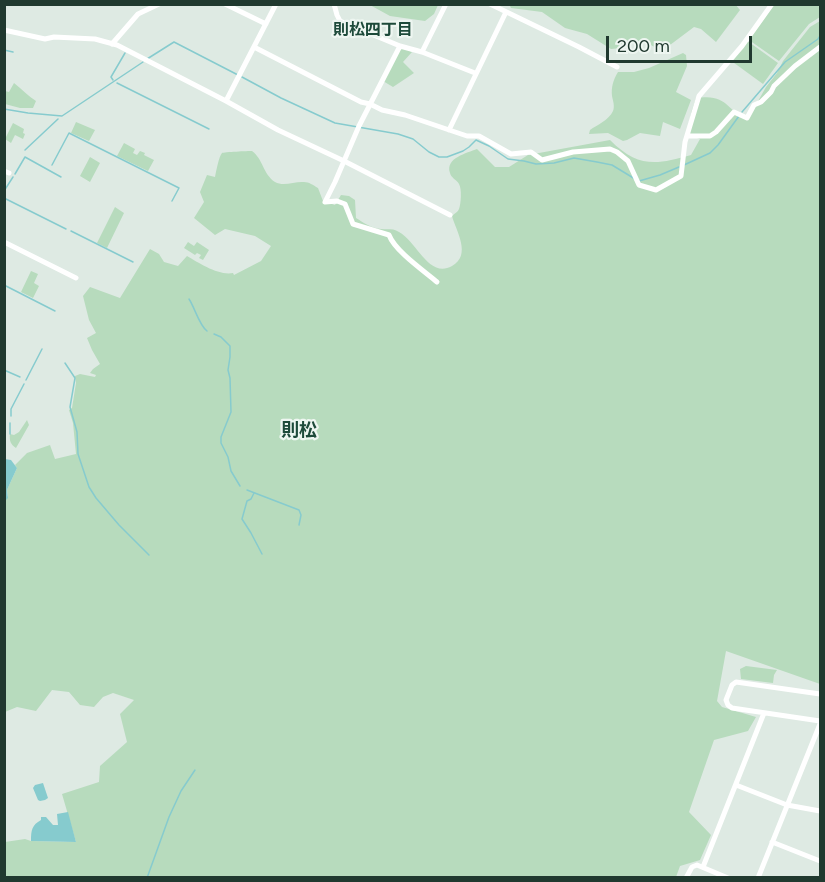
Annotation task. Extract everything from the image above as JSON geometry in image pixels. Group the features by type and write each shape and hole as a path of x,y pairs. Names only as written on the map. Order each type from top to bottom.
{"street":[{"path":"112,44 138,14 159,4"},
{"path":"225,4 266,24"},
{"path":"226,101 276,4"},
{"path":"334,4 340,21 475,73"},
{"path":"422,52 446,4"},
{"path":"490,4 617,67"},
{"path":"254,47 362,102 467,136 479,136 511,154 531,152 542,160 610,148 628,161 639,185 656,190 681,176 687,136 699,96 742,46 772,4"},
{"path":"449,130 506,12"},
{"path":"4,30 45,39 54,37 95,39 117,45 278,130 450,215"},
{"path":"400,46 370,104 325,202 338,201 345,204 353,224 389,235 400,250 437,282"},
{"path":"687,136 710,136 734,112 747,118 754,105 761,102 795,66 820,47"},
{"path":"4,242 76,278"},
{"path":"758,878 820,722 730,707 726,697 736,681 820,694"},
{"path":"703,867 764,713"},
{"path":"736,785 788,805 820,811"},
{"path":"772,842 820,861"},
{"path":"686,878 687,873 694,866 703,867 728,878"}],"green space":[{"path":"509,4 735,4 740,10 716,42 701,29 694,27 662,51 640,42 611,49 587,34 565,28 542,12 511,8"},
{"path":"370,5 438,5 434,14 425,21 390,16"},
{"path":"776,5 820,5 820,17 809,24 779,61 749,40"},
{"path":"820,21 820,684 726,651 717,701 722,707 756,717 748,731 714,740 689,812 711,835 700,860 680,866 676,877 5,877 5,842 25,839 76,842 62,794 99,782 100,766 127,742 120,714 134,700 113,693 103,697 94,707 80,705 69,692 52,690 36,711 17,707 5,712 4,501 8,496 7,490 17,468 15,465 27,453 50,445 55,459 76,454 73,423 69,410 72,408 75,376 80,374 95,377 96,375 90,373 100,364 87,338 96,333 89,320 83,296 90,287 120,298 150,249 159,254 164,262 178,266 187,256 215,271 234,275 261,261 271,246 255,236 225,229 215,235 194,218 204,202 200,192 207,175 215,177 222,153 252,151 275,182 282,184 306,182 318,188 323,201 335,205 341,195 349,196 355,200 356,218 374,228 399,232 430,264 444,269 458,261 462,249 452,216 459,209 461,189 449,168 458,157 477,149 495,167 509,167 528,155 610,140 630,156 648,162 668,161 691,155 700,139 686,134 696,98 707,97 721,100 748,119 783,61 810,27"},
{"path":"746,40 778,63 763,84 730,60"},
{"path":"401,47 412,52 403,62 414,73 393,87 383,81"},
{"path":"683,53 686,55 687,66 676,92 691,100 680,129 663,122 660,136 640,133 623,141 608,133 589,134 590,130 606,120 613,111 612,87 618,72 634,72 649,68"},
{"path":"14,83 36,101 33,108 20,108 5,104 5,91 9,92"},
{"path":"76,122 95,130 89,141 71,133"},
{"path":"13,123 24,129 25,134 23,139 15,135 11,143 5,139"},
{"path":"124,143 135,149 133,153 137,155 140,151 154,160 148,171 117,156"},
{"path":"90,157 100,163 90,182 80,176"},
{"path":"115,207 124,213 107,248 97,243"},
{"path":"188,242 194,246 197,242 209,250 203,260 199,258 201,255 197,253 195,255 184,248"},
{"path":"31,271 38,274 34,283 39,286 33,298 21,292"},
{"path":"27,420 29,425 16,448 11,443 10,434 14,435 19,432"},
{"path":"746,666 777,670 773,683 741,679 740,669"}],"water":[{"path":"5,459 11,460 17,468 7,490 8,498 5,501"},
{"path":"43,783 48,798 40,801 33,788"},
{"path":"68,812 76,842 31,841 33,828 41,817 46,817 53,825 58,825 57,814"}],"waterway":[{"path":"742,112 785,62 820,36"},
{"path":"147,59 174,42 238,75"},
{"path":"4,50 13,52"},
{"path":"113,80 111,77 125,53"},
{"path":"4,109 62,116 143,62"},
{"path":"242,77 335,123 398,134 413,139 439,157 447,157 463,151 476,140 508,159 536,164 554,163 574,158 612,165 635,179"},
{"path":"117,83 209,129"},
{"path":"684,165 710,153 739,116"},
{"path":"25,150 58,119"},
{"path":"52,165 69,133 179,188 172,201"},
{"path":"15,174 25,157 61,177"},
{"path":"639,181 679,167"},
{"path":"4,191 13,177"},
{"path":"4,198 66,229"},
{"path":"71,231 133,262"},
{"path":"4,285 55,311"},
{"path":"189,299 207,331"},
{"path":"214,334 230,346 228,370 231,412 221,437 221,443 228,457 231,471 240,486"},
{"path":"26,380 42,349"},
{"path":"65,363 75,378 70,407 77,432 78,454 89,487 119,525 149,555"},
{"path":"4,370 20,377"},
{"path":"11,416 11,409 24,384"},
{"path":"10,423 10,434"},
{"path":"247,490 299,510 301,515 299,525"},
{"path":"254,493 247,501 242,519 262,554"},
{"path":"147,878 169,817 181,791 195,770"}],"district":[{"name":"則松四丁目","path":"373,30"},
{"name":"則松","path":"299,431"}]}
